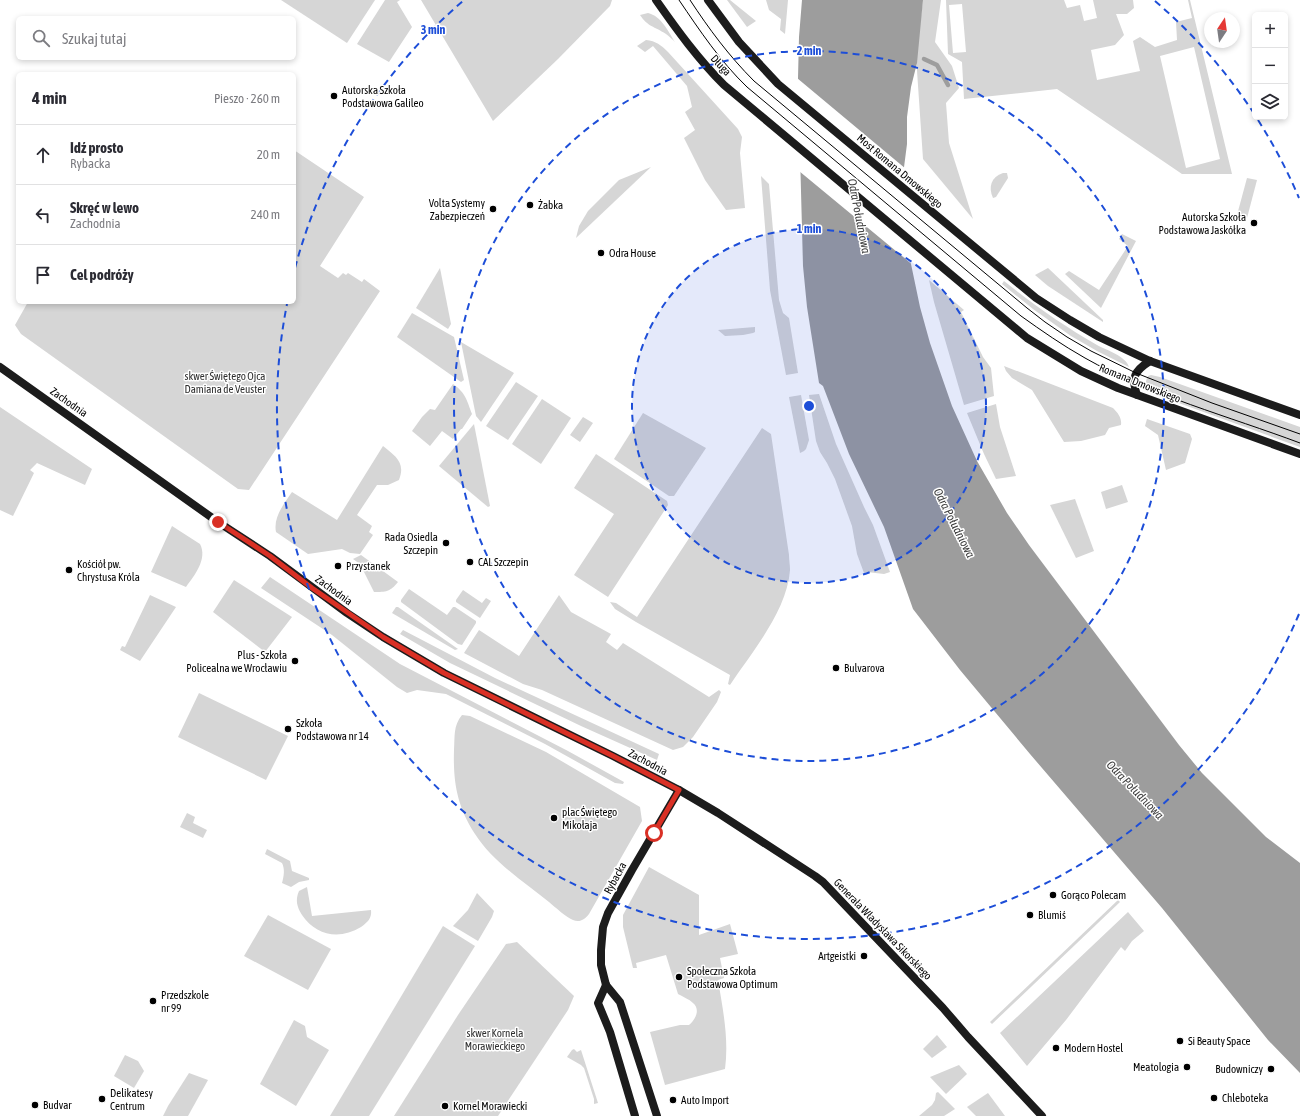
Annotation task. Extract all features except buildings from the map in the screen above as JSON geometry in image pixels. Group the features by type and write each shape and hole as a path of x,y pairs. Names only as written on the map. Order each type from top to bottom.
{"street":[{"name":"Długa","path":"656,0 705,66 733,93 986,304"},
{"name":"Most Romana Dmowskiego","path":"708,0 739,42 778,84 1009,276 1036,298 1070,320 1099,337 1150,361"},
{"name":"Romana Dmowskiego","path":"986,304 1027,338 1082,371 1111,385 1300,454"},
{"path":"1136,395 1133,384 1135,375 1141,367 1150,361 1300,415"},
{"name":"Zachodnia","path":"0,367 218,522 270,556 341,609 383,637 444,673 679,790"},
{"name":"Rybacka","path":"657,1116 620,1002 606,985 601,965 601,950 603,927 606,918 679,790"},
{"name":"Generała Władysława Sikorskiego","path":"679,790 718,813 823,882 943,1008 971,1041 1042,1116"},
{"path":"606,985 598,1003 610,1032 635,1116"}],"green space":[{"path":"281,0 375,0 347,43"},
{"path":"385,0 400,0 397,2 412,27 389,62 357,44"},
{"path":"421,0 612,0 610,6 558,59 493,121"},
{"path":"727,0 730,0 756,21 747,27"},
{"path":"766,0 788,0 785,34 780,30 781,19 769,10"},
{"path":"923,0 941,0 935,42 952,66 959,88 946,103 949,143 973,219 923,159 916,56"},
{"path":"946,0 1064,0 1067,8 1080,5 1084,21 1097,18 1093,0 1133,0 1134,8 1127,14 1116,14 1124,35 1115,45 1091,50 1097,80 1140,71 1133,41 1140,37 1155,47 1177,40 1176,22 1192,18 1188,0 1190,0 1232,174 1182,174 1057,89 964,99 962,62 948,54","holes":["962,4 966,52 953,53 949,5","1194,47 1220,159 1186,168 1160,56"]},
{"path":"648,13 657,17 675,42 666,34 649,24 640,15"},
{"path":"646,40 656,42 661,45 738,129 742,137 740,153 745,208 726,210 705,180 684,138 695,130 685,112 692,107 687,86 653,46 645,52 637,46"},
{"name":"skwer Świętego Ojca Damiana de Veuster","path":"296,151 364,197 320,266 338,278 343,273 346,275 348,273 362,282 364,279 380,291 249,490 238,489 21,334 15,325 27,304 296,304"},
{"path":"651,167 576,238 579,226 588,211 619,180"},
{"path":"1003,173 1007,173 1008,178 996,197 993,198 991,186 993,180"},
{"path":"761,176 769,184 779,300 783,313 789,318 798,373 786,375 770,290"},
{"path":"1247,178 1257,180 1247,218 1237,215"},
{"path":"1122,234 1136,241 1101,308 1065,274 1069,271 1099,290 1128,246 1119,239"},
{"path":"440,268 451,324 448,329 416,308"},
{"path":"1048,268 1103,320 1103,322 1048,286 1035,275"},
{"path":"929,280 964,310 961,312 983,357 991,368 994,396 964,405"},
{"path":"1004,281 1061,323 1120,357 1129,367 1071,336 1033,309 1002,284"},
{"path":"412,313 454,337 464,380 461,382 397,337"},
{"path":"755,327 755,332 743,335 725,336 718,330"},
{"path":"461,342 514,373 481,422 476,416"},
{"path":"1004,366 1113,408 1121,420 1121,425 1109,428 1105,435 1081,441 1064,442 1032,390 1012,378"},
{"path":"1151,375 1300,427 1300,447 1151,393 1146,383 1148,376"},
{"path":"516,382 538,396 508,440 486,426"},
{"path":"453,384 463,394 472,414 453,439 442,431 430,446 412,431 430,409 435,410"},
{"path":"819,394 836,444 873,525 890,572 884,574 864,573 857,554 852,526 835,479 820,452 816,441 809,395"},
{"path":"801,395 809,440 806,449 800,453 789,397"},
{"path":"542,399 571,418 541,464 512,444"},
{"path":"996,404 1000,427 1016,476 996,479 967,413"},
{"path":"0,407 92,469 85,485 37,463 30,470 34,473 13,516 0,510"},
{"path":"643,413 706,448 674,496 669,496 614,459"},
{"path":"583,417 593,423 580,442 570,435"},
{"path":"1147,419 1190,434 1192,439 1185,463 1166,470 1158,435 1145,426"},
{"path":"474,424 490,506 488,507 439,466"},
{"path":"762,428 771,434 790,570 782,601 775,616 758,645 730,685 728,684 730,675 636,622 615,609 610,602 616,603 637,617"},
{"path":"383,446 398,460 401,468 401,474 399,480 388,485 377,485 357,515 372,526 369,532 373,535 360,554 350,553 342,549 308,554 276,532 275,526 278,516 292,492 337,520"},
{"path":"596,454 667,501 668,505 608,597 574,575 614,514 574,488"},
{"path":"1122,485 1128,502 1106,509 1101,492"},
{"path":"1075,499 1094,551 1076,558 1050,505"},
{"path":"172,526 200,544 202,550 199,567 186,587 151,572"},
{"path":"361,555 398,582 393,588 388,591 374,592 360,564 353,559"},
{"path":"270,577 400,664 568,751 624,782 623,784 615,783 545,744 446,694 417,690 407,693 397,687 332,635 261,588"},
{"path":"234,580 292,617 265,652 213,612"},
{"path":"409,589 447,615 453,607 455,607 476,621 462,645 458,644 401,602"},
{"path":"463,590 482,603 486,598 491,601 480,618 456,602"},
{"path":"150,595 176,607 140,661 120,650 122,646 125,647"},
{"path":"559,595 571,612 611,634 606,642 617,650 623,643 709,697 719,690 721,692 717,702 693,737 683,747 673,750 542,690 523,684 464,653 479,630 519,656"},
{"path":"396,607 458,649 455,650 392,613"},
{"path":"403,630 495,678 659,754 657,760 581,726 450,663 400,634"},
{"path":"199,693 288,736 266,780 178,737"},
{"name":"plac Świętego Mikołaja","path":"462,715 470,716 546,752 640,807 642,821 589,914 584,919 576,921 570,919 519,879 490,853 482,844 469,824 457,794 454,773 455,731 457,723"},
{"path":"187,813 195,817 193,823 207,830 203,838 180,827"},
{"path":"267,849 290,861 292,871 309,878 309,880 299,882 291,887 282,883 284,868 282,863 265,854"},
{"name":"Społeczna Szkoła Podstawowa Optimum","path":"649,867 699,895 699,935 730,924 738,954 720,958 724,978 718,980 726,1036 725,1069 665,1085 650,1032 680,1025 689,1025 695,1018 697,1009 688,999 678,994 666,955 636,963 637,968 633,968 623,927 623,915"},
{"path":"307,887 312,916 371,910 368,922 345,934 329,934 314,928 302,915 298,906 297,897 299,891"},
{"path":"477,893 494,911 478,941 453,926 468,910"},
{"path":"1118,900 1120,902 992,1024 990,1022"},
{"path":"1128,912 1144,931 1132,941 1125,951 1121,947 1066,1020 1027,1066 1000,1033"},
{"path":"268,915 331,949 308,990 244,956"},
{"path":"443,926 475,946 369,1116 330,1116"},
{"name":"skwer Kornela Morawieckiego","path":"517,942 574,996 568,1010 498,1116 394,1116 458,1015 506,944"},
{"path":"294,1020 305,1026 307,1037 329,1050 296,1106 260,1084"},
{"path":"937,1035 947,1047 932,1058 923,1049"},
{"path":"574,1049 577,1052 581,1050 598,1103 594,1104 594,1099 584,1068 567,1057"},
{"path":"125,1055 138,1061 144,1071 134,1088 114,1076"},
{"path":"959,1065 967,1074 946,1094 930,1077"},
{"path":"189,1073 208,1080 188,1116 163,1116 168,1106"},
{"path":"938,1092 955,1109 944,1116 919,1116 932,1105 935,1100 936,1093"},
{"path":"988,1093 1005,1116 976,1116 967,1107"}],"water":[{"name":"Odra Południowa","path":"802,0 923,0 917,63 911,87 907,117 907,144 903,175 911,264 920,307 930,343 952,406 977,461 1007,513 1029,545 1179,745 1202,773 1266,837 1300,863 1300,1073 1268,1040 1162,908 960,670 913,609 884,527 849,454 823,386 819,383 807,307 803,266 798,78"}],"pier":[{"path":"797,78 906,169 905,175 914,266 799,171"}],"waterway":[{"path":"924,59 937,65 948,85"}],"tram line":[{"path":"679,0 719,56 747,87 1021,316 1052,338 1077,353 1137,384 1191,405 1300,443"},
{"path":"690,0 720,42 754,81 1045,322 1091,351 1136,373 1212,403 1300,434"}],"place":[{"name":"Autorska Szkoła Podstawowa Galileo","path":"334,96"},
{"name":"Żabka","path":"530,205"},
{"name":"Volta Systemy Zabezpieczeń","path":"493,209"},
{"name":"Autorska Szkoła Podstawowa Jaskółka","path":"1254,223"},
{"name":"Odra House","path":"601,253"},
{"name":"Rada Osiedla Szczepin","path":"446,543"},
{"name":"CAL Szczepin","path":"470,562"},
{"name":"Przystanek","path":"338,566"},
{"name":"Kościół pw. Chrystusa Króla","path":"69,570"},
{"name":"Plus - Szkoła Policealna we Wrocławiu","path":"295,661"},
{"name":"Bulvarova","path":"836,668"},
{"name":"Szkoła Podstawowa nr 14","path":"288,729"},
{"name":"plac Świętego Mikołaja","path":"554,818"},
{"name":"Gorąco Polecam","path":"1053,895"},
{"name":"Blumiś","path":"1030,915"},
{"name":"Artgeistki","path":"864,956"},
{"name":"Społeczna Szkoła Podstawowa Optimum","path":"679,977"},
{"name":"Przedszkole nr 99","path":"153,1001"},
{"name":"Si Beauty Space","path":"1180,1041"},
{"name":"Modern Hostel","path":"1056,1048"},
{"name":"Meatologia","path":"1187,1067"},
{"name":"Budowniczy","path":"1271,1069"},
{"name":"Chleboteka","path":"1214,1098"},
{"name":"Delikatesy Centrum","path":"102,1099"},
{"name":"Auto Import","path":"673,1100"},
{"name":"Budvar","path":"35,1105"},
{"name":"Kornel Morawiecki","path":"445,1106"}],"route":[{"path":"218,522 270,556 347,613 383,637 444,673 679,790 654,833"}]}
